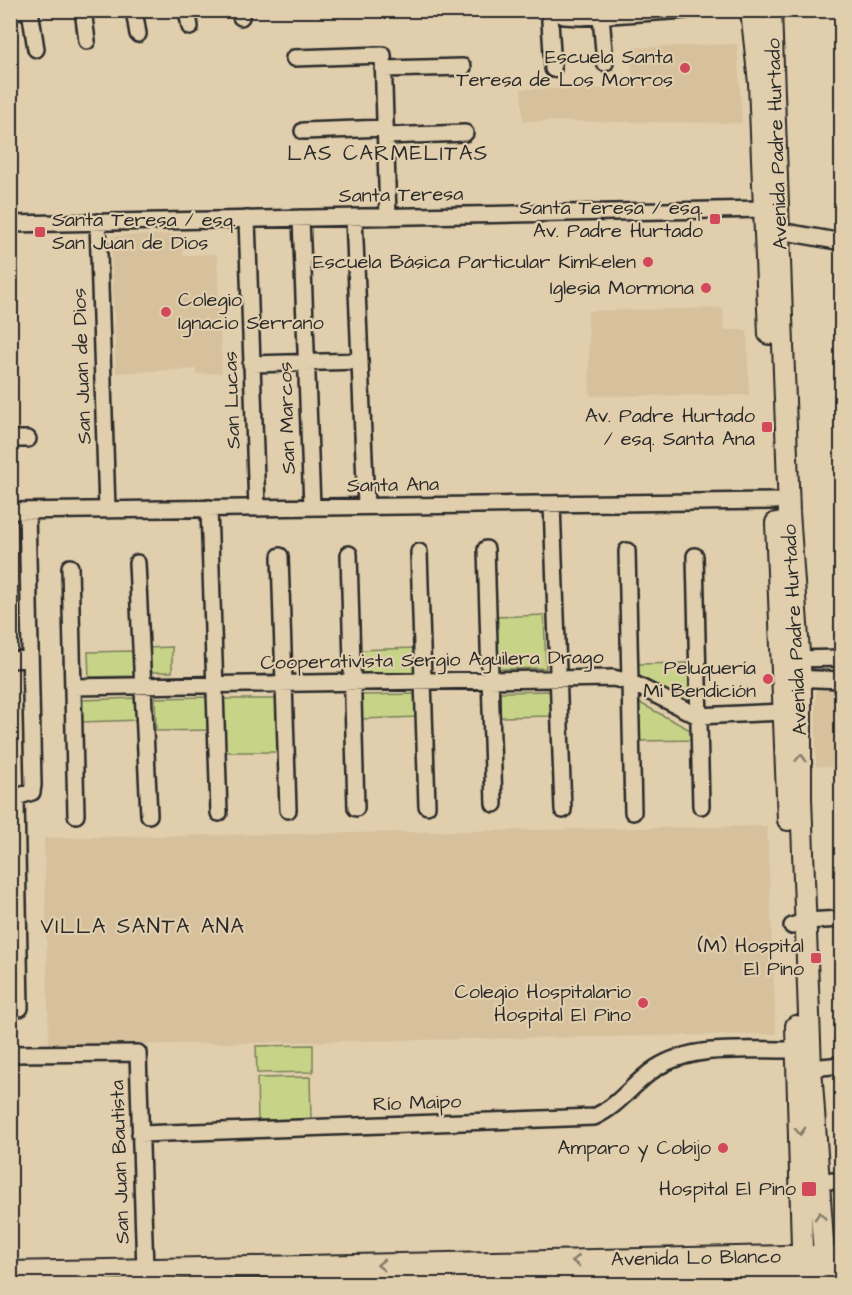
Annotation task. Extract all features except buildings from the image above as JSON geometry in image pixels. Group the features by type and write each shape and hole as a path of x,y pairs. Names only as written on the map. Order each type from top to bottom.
{"main road":[{"name":"Avenida Padre Hurtado","path":"751,10 759,83 776,501 801,790 799,924 803,1271"},
{"name":"Avenida Padre Hurtado","path":"771,10 789,512 791,669 784,712 799,924"},
{"name":"Avenida Padre Hurtado","path":"802,1059 817,1178 832,1270"},
{"name":"Avenida Lo Blanco","path":"10,1272 145,1270 803,1271"},
{"name":"Avenida Lo Blanco","path":"302,1284 619,1280 832,1270"}],"street":[{"path":"10,12 23,10"},
{"path":"30,10 36,49"},
{"path":"82,10 87,40"},
{"path":"134,10 138,34"},
{"path":"188,10 190,27"},
{"path":"553,69 550,21 552,11 572,17 686,10"},
{"path":"601,16 605,63"},
{"path":"294,58 464,67"},
{"path":"383,62 388,217"},
{"path":"303,131 465,133"},
{"path":"764,209 780,231 842,242"},
{"name":"Santa Teresa","path":"10,224 764,209"},
{"path":"354,217 366,506"},
{"name":"San Marcos","path":"301,218 312,507"},
{"name":"San Lucas","path":"247,219 257,508"},
{"name":"San Juan de Dios","path":"98,222 107,510"},
{"path":"251,364 360,361"},
{"path":"10,439 28,439"},
{"name":"Santa Ana","path":"10,511 776,501"},
{"path":"552,504 562,810"},
{"path":"209,508 219,813"},
{"path":"15,1008 13,799 32,792 27,511"},
{"path":"486,549 494,804"},
{"path":"627,551 633,812"},
{"path":"419,552 427,806"},
{"path":"349,554 356,808"},
{"path":"280,556 288,810"},
{"path":"695,556 701,806"},
{"path":"137,563 149,815"},
{"path":"70,567 76,815"},
{"path":"791,669 842,658"},
{"path":"10,660 29,659"},
{"path":"791,669 842,680"},
{"name":"Cooperativista Sergio Aguilera Drago","path":"73,687 613,678 630,682 698,716 784,712"},
{"path":"799,924 842,919"},
{"name":"San Juan Bautista","path":"10,1054 138,1053 145,1270"},
{"name":"Río Maipo","path":"140,1134 594,1117 609,1110 651,1071 676,1059 698,1053 802,1059 842,1065"},
{"path":"817,1178 842,1183"}],"shaded area":[{"name":"Escuela Santa Teresa de Los Morros","path":"737,44 742,123 523,121 521,89 634,88 629,48"},
{"name":"Colegio Ignacio Serrano","path":"182,234 183,255 217,254 222,373 196,374 196,369 116,373 111,236"},
{"path":"723,308 724,330 747,330 749,395 590,396 588,311"},
{"path":"816,688 841,688 841,768 816,766"},
{"path":"767,826 776,1034 49,1046 44,838"}],"green space":[{"path":"544,615 546,668 498,669 496,617"},
{"path":"172,647 172,672 147,672 147,648"},
{"path":"415,648 415,673 359,674 358,650"},
{"path":"133,651 134,676 89,677 88,652"},
{"path":"691,663 693,705 638,675 638,664"},
{"path":"554,691 554,716 500,717 500,692"},
{"path":"419,694 419,717 360,719 359,695"},
{"path":"209,697 210,730 156,731 155,698"},
{"path":"139,698 140,720 82,722 81,700"},
{"path":"221,699 277,699 278,752 223,752"},
{"path":"638,702 692,731 695,740 640,741"},
{"path":"313,1045 313,1072 257,1073 256,1046"},
{"path":"310,1077 311,1119 258,1120 257,1078"}],"place":[{"name":"Escuela Santa Teresa de Los Morros","path":"685,68"},
{"name":"Santa Teresa / esq. Av. Padre Hurtado","path":"715,219"},
{"name":"Santa Teresa / esq. San Juan de Dios","path":"40,232"},
{"name":"Escuela Básica Particular Kimkelen","path":"648,262"},
{"name":"Iglesia Mormona","path":"706,288"},
{"name":"Colegio Ignacio Serrano","path":"166,312"},
{"name":"Av. Padre Hurtado / esq. Santa Ana","path":"767,427"},
{"name":"Peluquería Mi Bendición","path":"768,679"},
{"name":"(M) Hospital El Pino","path":"816,958"},
{"name":"Colegio Hospitalario Hospital El Pino","path":"643,1003"},
{"name":"Amparo y Cobijo","path":"723,1148"},
{"name":"Hospital El Pino","path":"809,1189"}],"district":[{"name":"LAS CARMELITAS","path":"388,153"},
{"name":"VILLA SANTA ANA","path":"143,926"}]}
